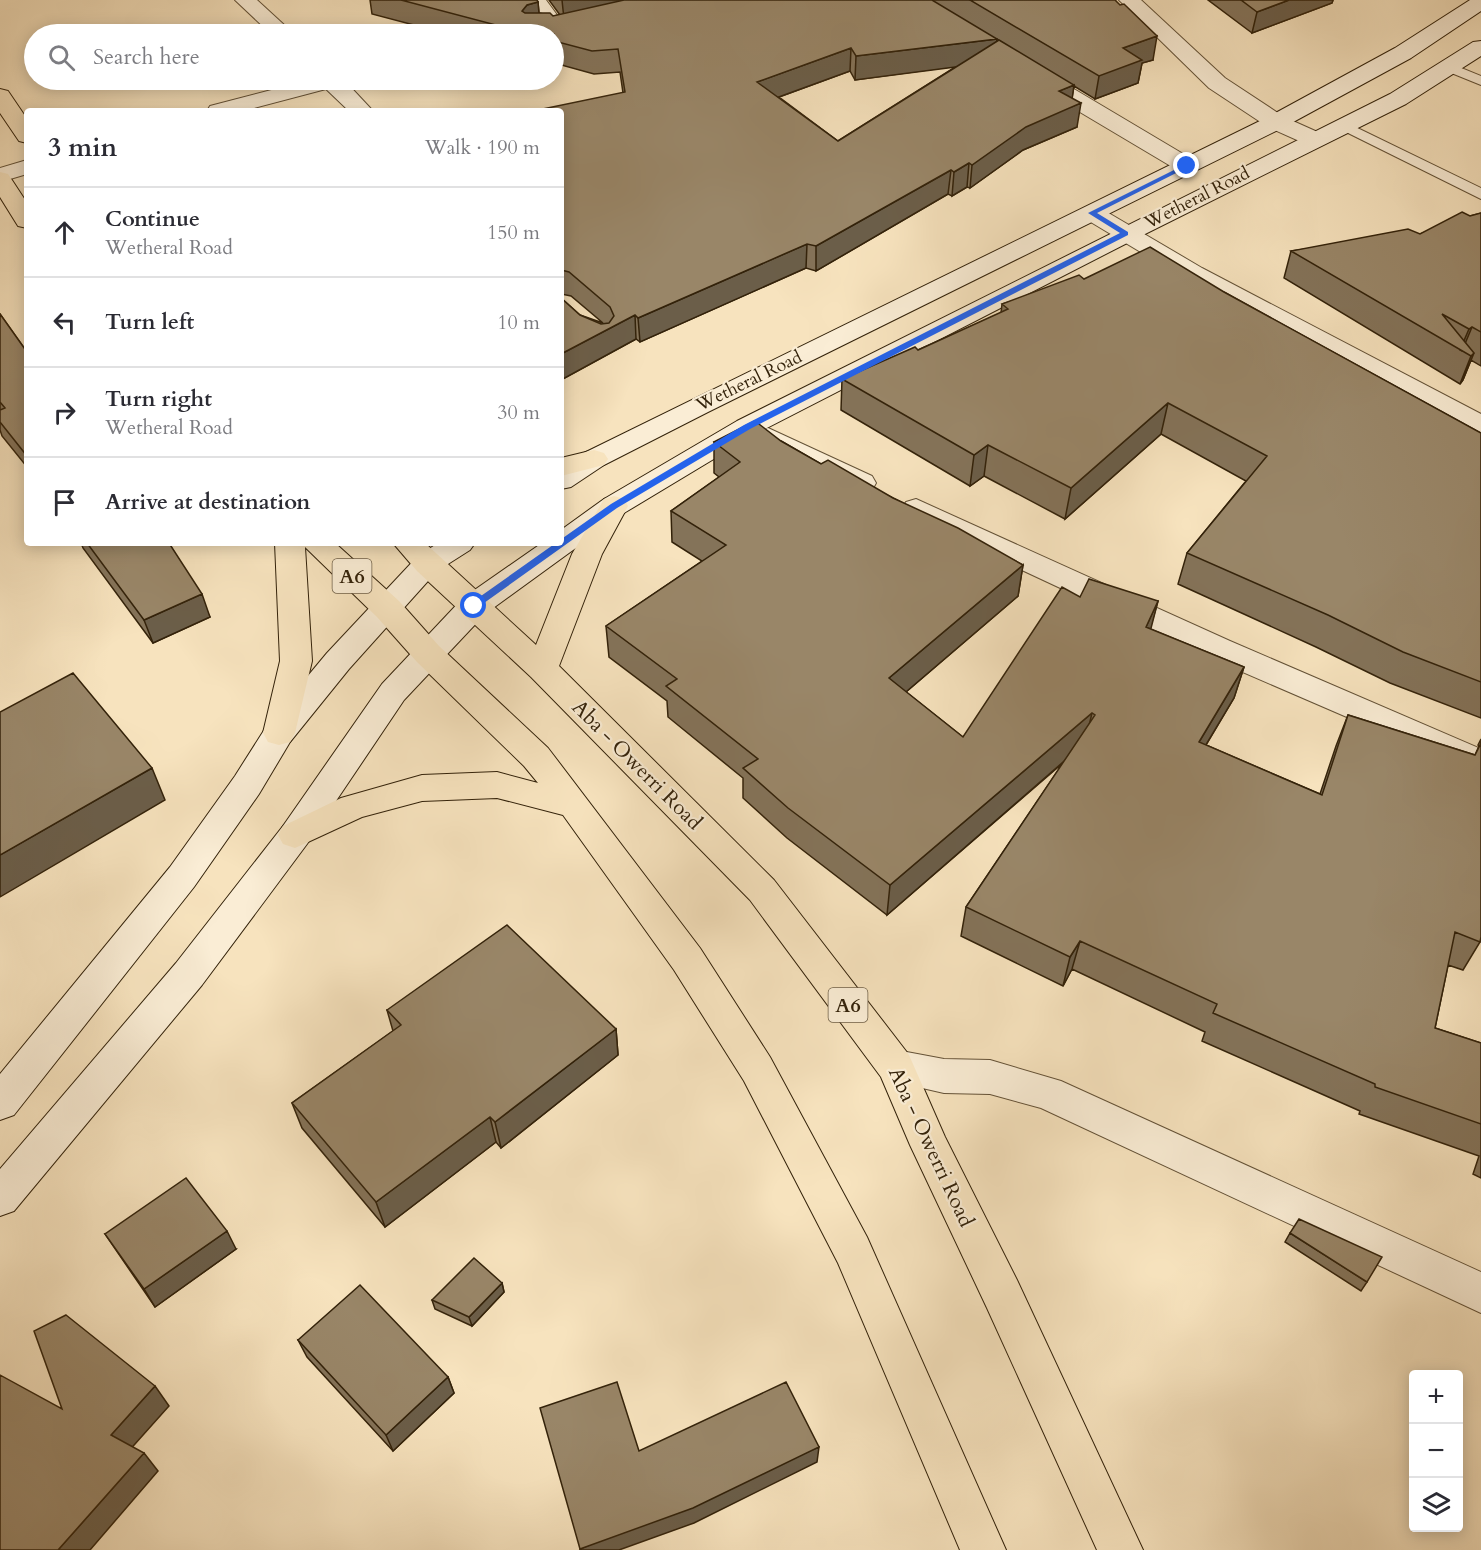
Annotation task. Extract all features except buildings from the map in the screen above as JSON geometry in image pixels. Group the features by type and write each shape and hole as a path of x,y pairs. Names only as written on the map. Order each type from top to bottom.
{"highway":[{"path":"0,96 24,132"},
{"path":"0,177 24,216"},
{"path":"564,466 594,459"},
{"path":"542,669 587,554 614,506"},
{"path":"279,733 296,661 290,546"},
{"name":"A6","path":"320,546 388,609 428,654 536,757 687,959 757,1069 853,1251 983,1550"},
{"name":"Aba - Owerri Road","path":"418,553 542,669 762,890 896,1067 929,1145 1002,1294 1120,1550"},
{"path":"295,835 353,807 422,788 497,785 574,805"}],"main road":[{"path":"245,0 272,24"},
{"path":"535,0 553,24"},
{"path":"1129,0 1217,83 1276,122 1314,139"},
{"name":"Wetheral Road","path":"564,478 594,459 1276,122 1403,53 1481,2"},
{"path":"564,29 580,25"},
{"name":"Wetheral Road","path":"564,542 614,506 747,427 1125,234 1398,99 1481,47"},
{"path":"1013,62 1187,166"},
{"path":"229,108 295,90"},
{"path":"341,90 359,108"},
{"path":"0,177 24,168"},
{"path":"1092,213 1193,273 1481,425"},
{"path":"747,427 902,502 1219,649 1481,763"},
{"path":"0,1103 182,877 247,785 279,733 338,661 388,609 418,553 447,546"},
{"name":"Wetheral Road","path":"0,1198 189,974 295,835 393,692 474,606 558,546"},
{"path":"896,1067 944,1076 990,1077 1048,1093 1481,1293"}],"lane":[{"path":"1449,67 1481,81"},
{"path":"1343,125 1481,194"}],"route":[{"path":"474,606 614,506 747,427 1125,234 1092,213 1187,166"}]}
